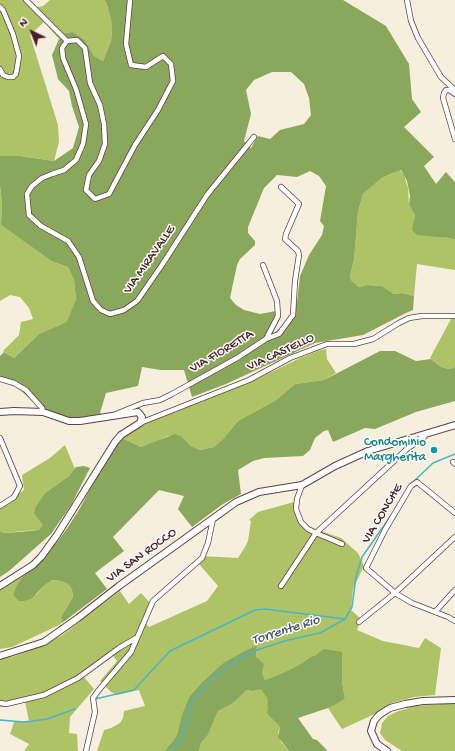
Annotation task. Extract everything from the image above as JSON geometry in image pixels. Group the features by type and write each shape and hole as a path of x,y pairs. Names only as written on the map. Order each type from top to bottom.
{"street":[{"path":"26,0 67,41 76,40 85,48 90,83 100,105 104,124 105,144 99,161 89,175 86,190 95,199 109,194 135,145 158,110 173,81 171,64 163,56 146,67 131,65 126,44 130,0"},
{"path":"407,0 411,21 418,38 441,77 455,90"},
{"path":"0,7 3,10 13,34 19,56 16,74 13,77 3,75 0,69"},
{"name":"VIA MIRAVALLE","path":"67,41 62,48 63,58 76,89 86,124 83,144 76,160 64,170 42,178 32,186 27,194 29,215 40,226 68,241 78,257 93,301 102,310 110,314 124,310 136,301 162,265 207,195 254,137"},
{"path":"455,94 449,90 446,90 443,98 455,139"},
{"path":"266,339 280,334 292,315 299,255 298,251 286,239 286,234 299,204 281,187"},
{"name":"VIA FIORETTA","path":"116,415 143,403 160,400 172,394 237,358 266,339 278,316 277,301 263,265"},
{"name":"VIA CASTELLO","path":"140,423 249,380 290,358 328,344 354,344 373,339 409,318 422,316 455,316"},
{"path":"0,379 14,383 26,390 42,408 43,412"},
{"path":"0,412 14,410 43,412 69,421 80,421 138,412 142,417 140,423 121,435 114,442 57,535 41,557 33,565 0,586"},
{"name":"VIA SAN ROCCO","path":"0,656 44,642 236,502 259,492 302,485 336,466 368,451 455,425"},
{"path":"281,586 316,534 426,434"},
{"path":"0,438 20,486 14,497 0,506"},
{"name":"VIA CONCHE","path":"395,593 366,568 385,530 411,486 417,482 455,513"},
{"path":"302,485 297,499 296,509 301,522 316,534 342,544"},
{"path":"86,751 95,712 93,698 98,690 131,652 153,602 202,558 208,543 213,519"},
{"path":"359,622 395,593 455,537"},
{"path":"435,612 455,590"},
{"path":"395,593 435,612 448,616 455,622"},
{"path":"0,703 6,704 44,695 78,678 119,648 136,638"},
{"path":"387,751 377,744 371,731 374,721 379,715 390,708 405,704 422,701 455,700"}],"green space":[{"path":"0,0 30,0 37,7 43,6 50,0 104,0 106,2 111,19 112,31 111,41 103,61 94,56 85,40 73,32 65,33 59,39 44,22 30,35 58,125 59,142 54,161 20,156 0,156"},
{"path":"104,0 343,0 386,26 409,64 412,99 421,112 404,127 434,157 424,166 436,184 446,172 455,182 455,240 450,238 417,235 412,230 415,215 409,205 410,196 407,181 401,170 382,178 363,194 358,212 354,260 350,276 351,280 359,287 367,285 382,286 394,294 402,293 414,296 413,310 363,335 315,343 226,384 192,397 184,370 161,370 142,367 138,386 106,393 100,413 102,413 92,417 66,417 38,408 35,403 13,385 0,381 0,356 4,352 14,358 39,334 67,322 76,299 74,280 68,267 51,261 1,225 2,203 0,186 0,156 20,156 54,161 73,148 79,127 69,91 58,79 52,55 59,39 65,33 73,32 85,40 94,56 103,61 111,41 112,31 111,19","holes":["272,72 291,72 304,84 309,98 311,115 304,124 280,130 270,139 258,136 251,148 244,141 251,114 246,90 254,80","310,171 319,176 326,186 320,221 324,226 322,235 309,255 300,276 297,302 293,317 272,335 281,316 276,311 260,314 244,310 236,305 230,298 237,265 240,259 255,245 255,241 248,233 248,227 264,188 277,175 297,177"]},
{"path":"400,170 404,175 408,188 409,205 415,215 414,224 440,237 455,240 455,270 417,264 414,296 402,293 394,294 382,286 367,285 359,287 351,280 350,276 354,260 358,212 363,194 382,178"},
{"path":"0,186 2,203 1,225 51,261 68,267 74,280 76,299 68,322 39,334 14,358 3,351 19,335 21,322 33,319 29,308 20,297 10,295 0,301"},
{"path":"452,317 455,317 455,367 449,369 441,367 430,358"},
{"path":"326,349 327,359 336,373 324,380 295,384 276,400 238,421 214,447 200,450 191,446 182,437 168,436 141,447 120,437 134,422 147,420 198,403 257,379 300,358"},
{"path":"380,351 395,351 416,361 431,359 441,367 449,369 455,367 455,401 416,412 375,429 365,428 333,442 328,430 324,431 315,438 310,450 303,456 264,458 253,461 238,470 241,494 223,504 192,527 178,509 184,496 159,490 113,537 124,551 95,573 107,589 62,623 61,617 73,597 72,590 68,584 61,581 52,580 31,599 24,601 19,601 13,595 17,585 31,565 58,541 68,527 79,510 110,451 120,437 141,447 175,434 182,437 191,446 200,450 214,447 238,421 276,400 295,384 324,380"},
{"path":"65,445 75,469 69,476 45,493 36,506 39,519 44,525 39,530 3,533 0,531 0,506 24,490 22,475 50,458"},
{"path":"84,466 90,468 71,505 51,534 9,571 0,577 0,531 3,533 39,530 43,525 34,513 40,500 45,493 69,476 76,467"},
{"path":"294,502 297,516 312,528 341,538 358,553 364,566 353,589 351,610 361,619 357,630 383,641 419,648 425,638 441,648 435,695 414,697 392,703 377,713 342,729 328,708 345,699 342,681 312,656 287,671 265,680 256,657 257,645 223,663 202,682 189,697 182,714 177,734 164,751 97,751 104,730 120,723 123,718 124,711 145,706 139,690 117,695 111,692 100,681 117,661 111,653 84,677 94,689 70,717 69,733 77,734 78,751 24,751 29,744 10,734 14,722 29,721 25,702 0,707 0,659 15,656 61,636 120,591 129,604 141,593 151,604 144,621 149,627 207,601 218,586 199,564 201,556 238,558 248,541 251,521 249,520 258,512"},
{"path":"31,565 36,595 52,580 61,581 68,584 72,590 73,597 61,617 62,623 12,647 0,649 0,589"},
{"path":"257,645 256,657 264,664 262,672 265,680 287,671 312,656 315,656 324,649 342,652 342,681 345,699 331,707 298,718 313,739 317,740 327,750 289,751 278,737 280,728 278,724 267,713 267,698 261,689 252,691 247,690 232,704 218,711 208,735 201,743 199,751 164,751 177,734 182,714 189,697 202,682 223,663"},
{"path":"261,689 265,693 270,717 278,723 280,728 278,733 281,742 289,751 199,751 201,743 208,735 218,711 232,704 247,690 252,691"},
{"path":"455,703 455,751 402,751 385,740 380,733 382,723 388,716 396,712 415,706"}],"waterway":[{"name":"Torrente Rio","path":"411,484 433,463 455,454"},
{"name":"Torrente Rio","path":"171,751 183,734 191,703 208,684 227,667 251,652 288,640 320,633 345,619 352,607 356,577 362,557 390,517"},
{"path":"95,699 134,690 170,651 255,610 265,609 345,619"},
{"path":"0,720 23,722 47,719 75,709"}],"place":[{"name":"Condominio Margherita","path":"434,450"}]}
